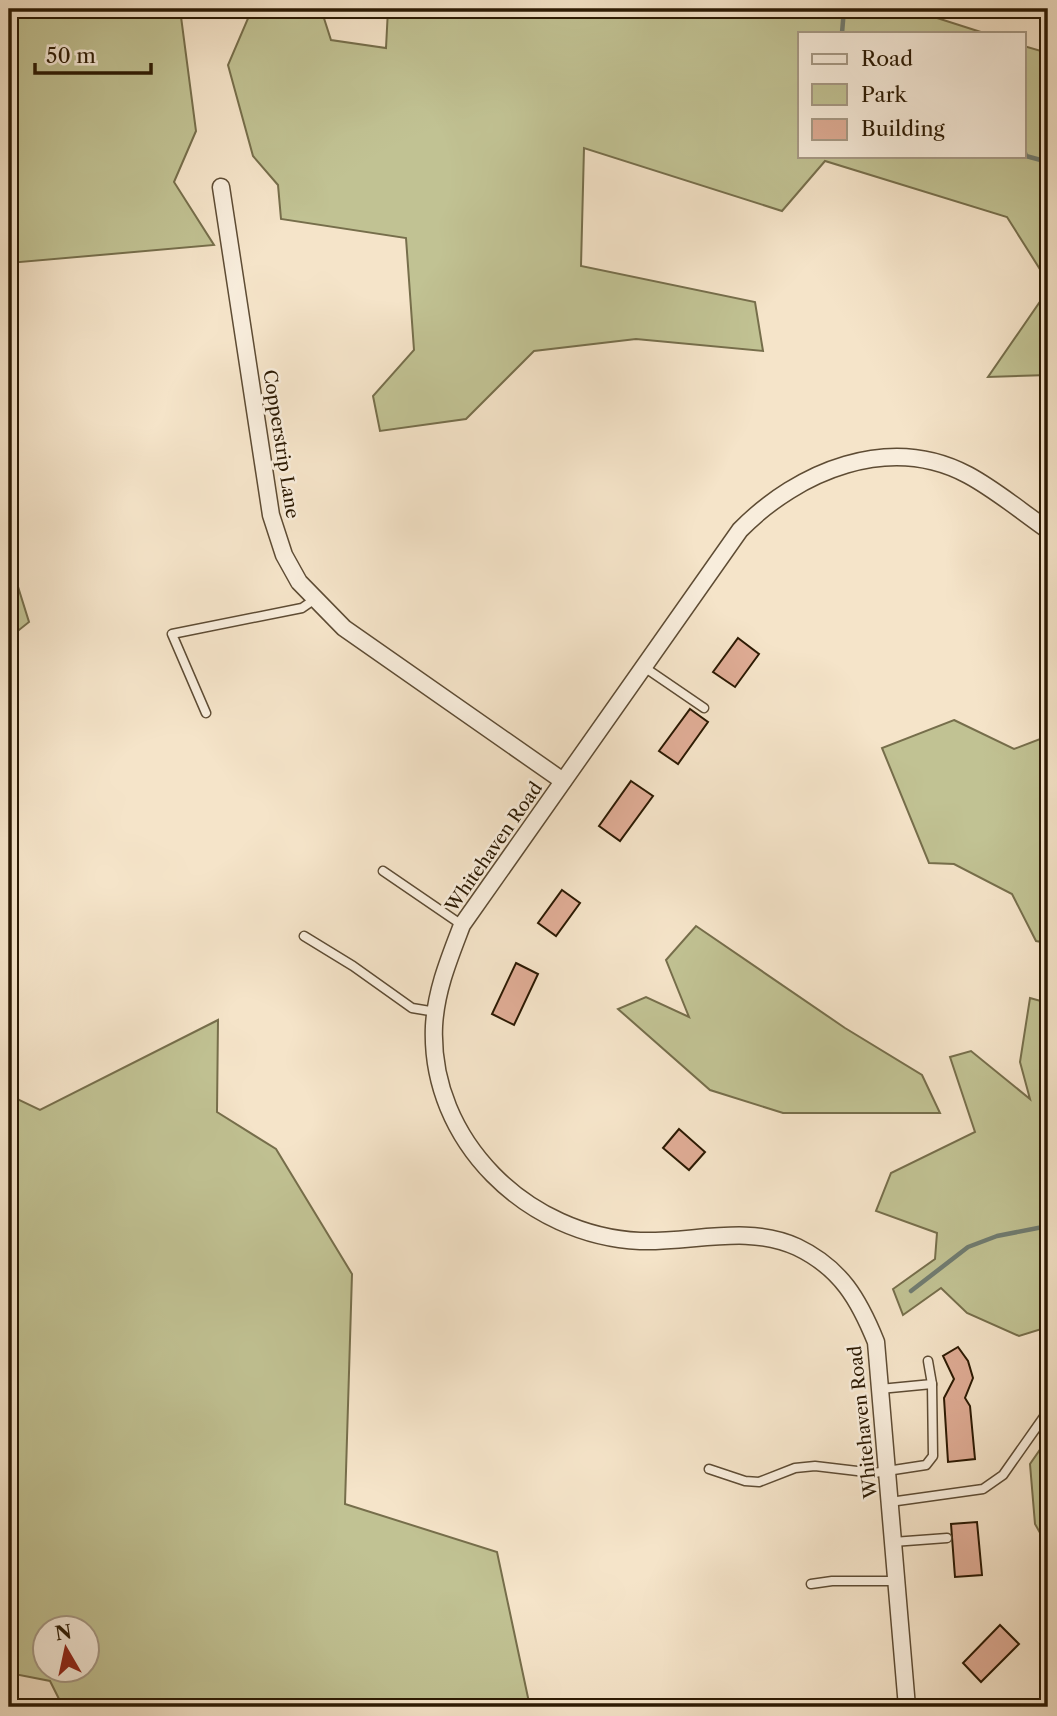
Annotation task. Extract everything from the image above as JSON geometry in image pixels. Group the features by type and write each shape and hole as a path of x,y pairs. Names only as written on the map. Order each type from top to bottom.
{"street":[{"name":"Copperstrip Lane","path":"221,187 271,515 284,555 299,582 344,628 563,781"},
{"name":"Whitehaven Road","path":"907,1707 876,1342 859,1300 829,1267 797,1247 768,1238 738,1235 639,1241 581,1231 551,1219 521,1200 487,1169 462,1137 437,1070 436,1012 439,984 462,925 740,530 764,506 790,487 836,466 877,457 922,459 968,475 1048,530"}],"lane":[{"path":"206,713 172,634 302,608 315,598"},
{"path":"644,667 704,708"},
{"path":"383,871 462,925"},
{"path":"304,936 353,966 412,1008 436,1012"},
{"path":"709,1469 759,1482 795,1468 815,1466 888,1473 926,1465 933,1456 932,1384 928,1361"},
{"path":"880,1389 932,1384"},
{"path":"890,1502 983,1489 1011,1466 1048,1411"},
{"path":"894,1542 947,1538"},
{"path":"811,1584 832,1581 897,1581"}],"green space":[{"path":"9,9 180,9 196,131 174,182 214,245 9,263"},
{"path":"252,9 321,9 331,40 386,48 388,9 909,9 981,32 798,32 798,158 1026,158 1026,47 1048,53 1048,282 1007,217 825,161 782,211 584,148 581,266 755,302 763,351 636,339 534,351 466,419 380,431 373,396 414,350 406,238 281,219 278,185 253,156 228,65"},
{"path":"1048,290 1048,375 988,377"},
{"path":"9,558 29,622 9,638"},
{"path":"954,720 1014,749 1048,736 1048,943 1036,941 1012,894 954,864 929,863 882,748"},
{"path":"696,926 845,1028 922,1075 940,1113 783,1113 710,1090 618,1009 646,997 689,1017 666,960"},
{"path":"1030,998 1048,1003 1048,1327 1019,1336 967,1313 941,1288 903,1315 893,1289 935,1259 937,1233 876,1211 891,1173 975,1132 950,1057 971,1051 1030,1099 1020,1062"},
{"path":"218,1020 217,1112 276,1149 352,1274 345,1504 497,1552 530,1707 63,1707 52,1684 102,1684 102,1614 32,1614 32,1677 9,1673 9,1095 40,1110"},
{"path":"1048,1438 1048,1547 1035,1524 1030,1464"}],"building":[{"path":"738,638 759,654 735,687 713,672"},
{"path":"690,709 708,722 678,764 659,751"},
{"path":"631,781 653,796 620,841 599,826"},
{"path":"562,890 580,903 556,936 538,923"},
{"path":"516,963 538,974 514,1025 492,1014"},
{"path":"679,1129 705,1152 689,1170 663,1148"},
{"path":"958,1347 968,1361 973,1378 965,1398 970,1406 975,1459 948,1462 944,1398 954,1379 943,1356"},
{"path":"977,1522 982,1575 955,1577 951,1524"},
{"path":"1000,1625 1019,1644 981,1682 963,1663"}],"waterway":[{"path":"842,32 844,9"},
{"path":"1026,156 1048,162"},
{"path":"911,1291 968,1247 997,1236 1048,1226"}]}
